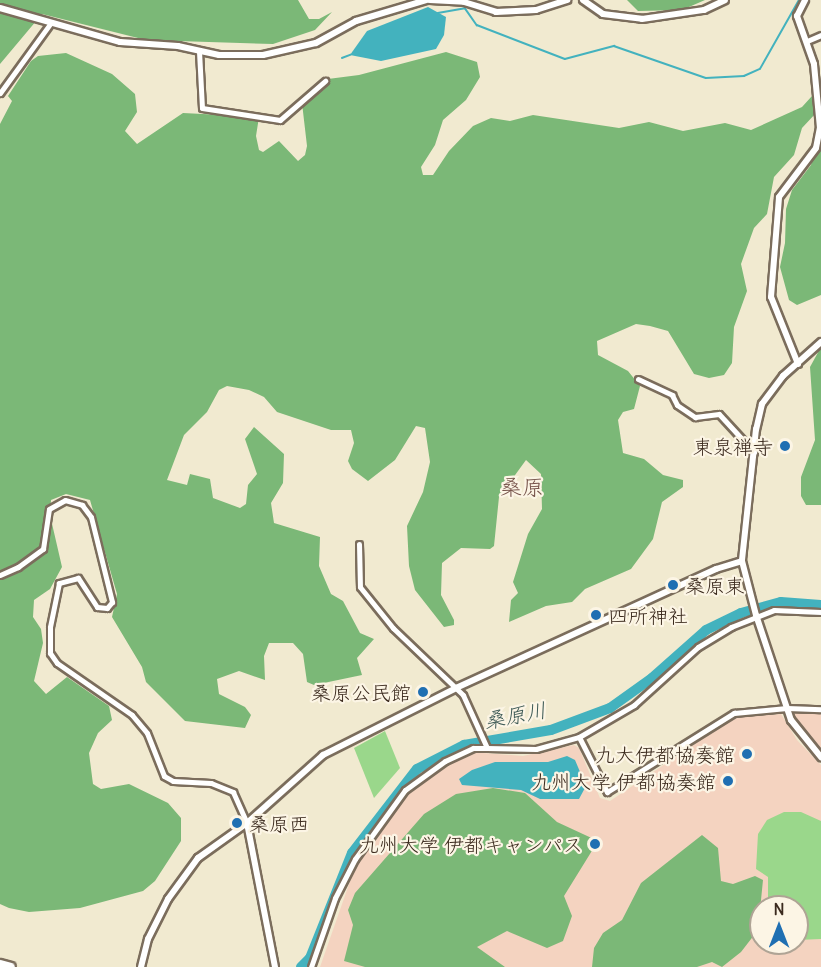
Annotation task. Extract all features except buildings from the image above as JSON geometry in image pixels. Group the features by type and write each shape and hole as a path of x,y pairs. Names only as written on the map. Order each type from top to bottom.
{"main road":[{"path":"0,964 11,967"}],"street":[{"path":"0,8 120,42 219,55 276,53 316,43 356,21 428,0 464,2 496,12 536,10 567,0"},
{"path":"583,0 603,14 642,19 704,10 725,0"},
{"path":"798,364 771,297 780,197 816,148 820,128 818,94 807,41 797,16 805,0"},
{"path":"0,93 50,24"},
{"path":"807,41 821,35"},
{"path":"199,51 201,108 280,120 325,81"},
{"path":"821,342 774,386 762,404 754,452 742,561 751,601 787,708 807,743 821,756"},
{"path":"638,379 672,395 677,405 695,417 719,414 754,452"},
{"path":"0,574 18,567 43,549 49,509 54,505 75,501 87,511 112,602 107,608 97,607 78,578 59,583 50,627 50,653 57,663 132,716 147,733 164,776 173,781 211,783 232,792 247,823 275,967"},
{"path":"359,544 357,574 364,594 393,628 456,688 487,746"},
{"path":"141,967 148,939 180,880 214,843 247,823 323,755 456,688 716,569 742,561"},
{"path":"311,967 336,898 355,859 405,790 444,761 473,748 487,746 536,749 579,737 639,701 705,642 756,615 798,609 821,612"},
{"path":"579,737 607,792 734,713 787,708 821,709"}],"shaded area":[{"path":"793,712 821,714 821,751 804,732"},
{"name":"九州大学 伊都キャンパス","path":"781,714 797,740 821,765 821,967 320,967 355,867 406,793 428,773 470,752 523,756 574,745 579,748 600,798 610,801 735,717"}],"green space":[{"path":"0,0 298,0 309,19 319,19 332,12 315,30 273,44 146,40 42,14 0,64"},
{"path":"627,0 705,0 682,10 638,11"},
{"path":"446,52 477,62 480,77 466,100 443,120 435,145 421,167 423,175 433,175 449,151 473,126 491,118 510,121 533,115 619,128 649,122 683,131 725,123 751,130 802,107 812,96 816,113 802,128 794,155 774,177 767,214 754,228 741,264 747,291 734,327 732,363 724,375 709,378 694,374 668,331 650,326 636,324 597,341 598,355 628,371 640,386 634,409 623,412 618,420 623,453 644,459 663,475 683,480 683,487 662,502 653,539 631,569 585,589 572,602 546,606 509,622 511,600 518,593 513,582 528,534 542,509 541,474 526,460 499,497 494,546 490,549 461,548 442,563 441,595 454,620 454,625 444,627 415,590 409,566 407,526 423,492 430,462 425,428 416,426 395,460 368,481 352,469 348,461 354,443 351,430 331,430 277,412 264,397 249,390 227,386 219,390 207,412 184,435 167,480 187,485 190,474 210,479 213,498 240,508 246,504 248,485 257,474 245,439 254,427 284,454 283,483 271,503 274,523 320,537 319,566 331,594 343,601 360,633 374,639 357,658 362,675 314,685 307,682 303,654 293,643 269,643 264,656 265,680 239,671 217,679 219,694 245,707 251,715 245,728 185,721 146,682 142,667 112,617 117,594 90,500 66,494 51,500 50,515 62,567 50,589 34,600 33,617 41,629 43,643 34,681 46,694 67,677 109,706 112,720 98,733 89,753 93,784 101,789 129,784 168,803 181,818 181,841 155,881 143,891 80,908 29,912 0,904 0,124 12,101 8,96 31,61 38,56 66,53 112,74 135,94 137,112 125,131 137,144 183,113 259,117 256,136 259,150 263,152 279,141 298,161 305,155 307,146 302,103 320,80 359,75"},
{"path":"821,131 821,295 797,305 789,300 780,267 785,243 786,209 792,190 811,165 815,141"},
{"path":"821,347 821,505 806,505 801,496 801,477 815,440 810,367"},
{"path":"385,731 400,768 374,798 354,748"},
{"path":"493,788 525,793 557,822 598,841 564,896 572,916 563,941 547,948 507,931 477,947 505,967 365,967 344,961 353,925 348,910 355,893 424,814 456,794"},
{"path":"784,812 801,812 821,821 821,939 809,940 809,895 768,895 768,877 756,869 758,834 767,820"},
{"path":"702,835 718,848 721,881 733,884 755,876 763,880 762,895 749,895 749,942 741,952 722,967 712,962 697,967 592,967 594,948 603,933 622,920 641,883"}],"water":[{"path":"428,7 446,17 444,35 436,49 381,61 350,55 367,31"},
{"path":"567,756 575,760 586,786 579,799 540,799 521,790 462,785 459,779 472,770 495,762 548,762"}],"waterway":[{"path":"438,13 465,8 477,25 565,59 614,46 706,78 744,76 760,69 799,0"},
{"path":"342,58 350,55"},
{"name":"桑原川","path":"301,967 310,958 352,853 417,769 464,745 551,730 610,708 652,678 706,630 741,613 781,602 821,605"}],"place":[{"name":"東泉禅寺","path":"785,446"},
{"name":"桑原東","path":"673,585"},
{"name":"四所神社","path":"596,615"},
{"name":"桑原公民館","path":"423,692"},
{"name":"九大伊都協奏館","path":"747,754"},
{"name":"九州大学 伊都協奏館","path":"728,781"},
{"name":"桑原西","path":"237,823"},
{"name":"九州大学 伊都キャンパス","path":"595,844"}],"district":[{"name":"桑原","path":"522,488"}]}
